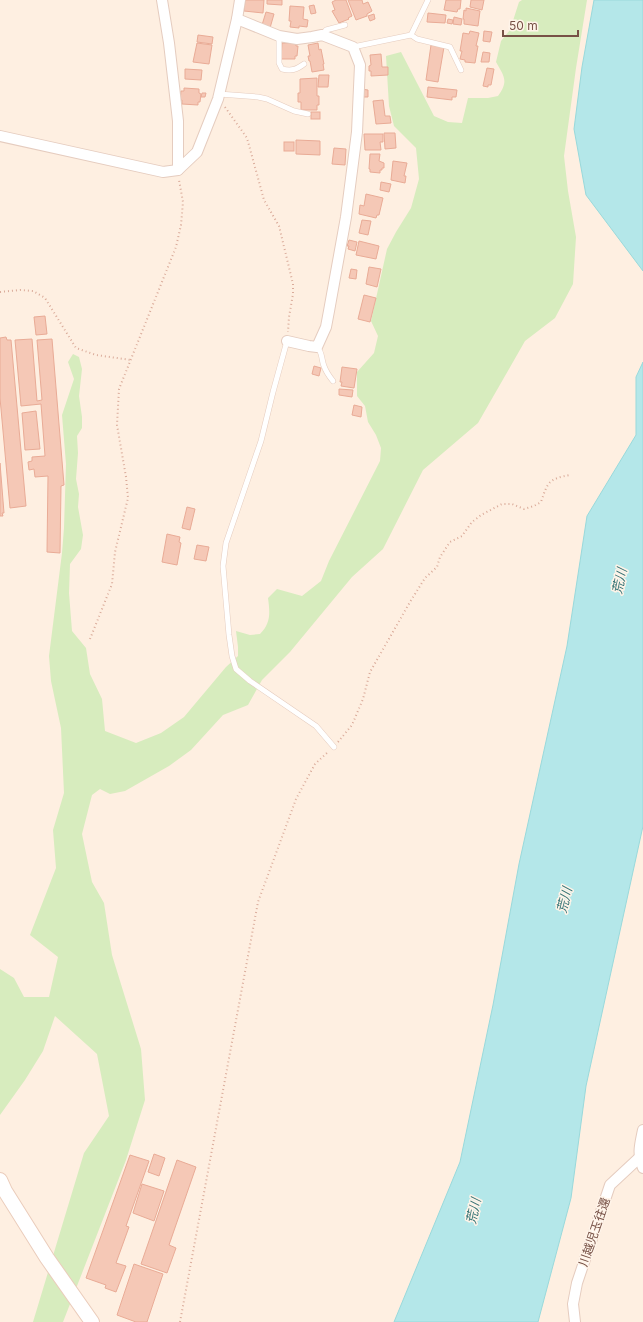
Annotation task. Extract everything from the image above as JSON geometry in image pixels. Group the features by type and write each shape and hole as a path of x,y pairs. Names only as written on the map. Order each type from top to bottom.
{"street":[{"path":"162,0 169,43 178,121 178,170"},
{"path":"0,136 163,172 178,170 197,152 219,96 240,0"},
{"path":"237,19 279,36 297,39 312,38 322,35 353,47 360,65 357,132 346,217 326,327 317,347 288,341"},
{"path":"643,1130 639,1147 643,1168"},
{"name":"川越児玉往還","path":"574,1322 573,1304 576,1283 610,1185 641,1156"},
{"path":"0,1180 26,1225 92,1322"}],"lane":[{"path":"411,35 428,0"},
{"path":"322,35 326,30 344,25"},
{"path":"353,47 411,35 417,39 450,47 461,70"},
{"path":"279,36 279,63 282,69 297,69 304,64"},
{"path":"219,96 267,98 294,111 308,114"},
{"path":"288,341 261,441 226,543 223,566 232,656 236,669 250,681 316,726 334,747"},
{"path":"317,347 321,351 326,374 333,381"}],"path":[{"path":"219,96 246,138 264,200 279,226 293,294 288,317 288,341"},
{"path":"90,639 112,584 115,552 128,498 117,425 119,390 176,247 181,225 182,202 178,170"},
{"path":"0,292 20,290 33,291 45,298 76,348 96,355 131,360"},
{"path":"180,1322 258,902 296,799 315,764 334,747 352,725 363,699 370,672 410,602 425,578 437,567 440,557 450,542 462,536 472,522 481,515 502,504 512,504 524,509 534,506 541,502 546,487 553,479 570,475"}],"green space":[{"path":"522,0 587,0 564,156 576,237 573,284 555,318 525,341 478,423 423,470 383,549 352,577 290,652 262,680 248,705 223,715 191,750 169,766 125,791 110,794 100,789 92,795 82,834 92,882 104,903 112,955 141,1049 145,1100 126,1160 63,1322 33,1322 84,1153 109,1116 97,1054 55,1016 43,1051 25,1080 0,1115 0,969 14,978 24,997 49,997 58,957 30,935 56,868 53,830 64,793 61,728 51,681 49,656 64,528 66,464 62,415 74,379 68,362 73,354 79,357 82,369 79,396 82,428 77,436 78,453 76,479 79,494 78,507 83,535 81,549 70,564 69,593 72,631 86,648 90,674 102,699 105,731 136,743 161,733 184,717 226,667 238,656 236,631 250,635 260,634 264,630 269,618 268,598 277,589 302,596 321,581 329,561 380,461 381,448 376,435 368,422 365,406 357,396 357,372 374,353 378,336 371,321 387,249 411,208 419,179 416,148 394,126 389,106 386,56 401,52 434,116 448,122 462,123 468,98 488,98 498,96 501,91 504,79 496,62 501,41 510,30 519,2"}],"water":[{"path":"594,0 643,0 643,271 586,195 574,129 582,67"},
{"name":"荒川","path":"643,362 643,826 586,1086 571,1198 538,1322 394,1322 460,1162 493,1005 519,864 567,646 587,516 636,435 636,377"}],"building":[{"path":"245,0 264,0 263,13 244,11"},
{"path":"267,0 282,0 282,5 267,4"},
{"path":"336,0 346,0 352,16 348,18 349,19 339,23 332,11 335,10 332,2"},
{"path":"348,0 362,0 363,4 368,2 372,11 367,14 367,16 356,20"},
{"path":"446,0 461,0 460,9 458,9 457,12 444,10"},
{"path":"471,0 484,0 482,10 470,7"},
{"path":"314,5 316,13 311,14 309,6"},
{"path":"290,6 304,7 303,19 308,20 307,27 290,27"},
{"path":"466,8 480,11 478,26 464,24 464,10 466,11"},
{"path":"266,12 274,14 270,28 262,25"},
{"path":"428,13 446,15 445,23 427,22"},
{"path":"374,14 375,19 370,21 368,16"},
{"path":"454,17 462,19 461,25 453,24"},
{"path":"448,19 453,20 452,24 447,23"},
{"path":"470,31 479,33 476,46 478,46 475,63 465,62 465,60 460,59 463,33 469,34"},
{"path":"484,31 492,32 490,42 483,41"},
{"path":"198,35 213,37 212,44 197,42"},
{"path":"197,43 212,45 209,64 193,62"},
{"path":"282,43 296,43 296,46 298,46 297,56 295,56 295,59 281,59"},
{"path":"318,43 319,50 321,49 324,70 312,72 308,56 310,56 308,45"},
{"path":"431,45 444,47 438,82 426,80"},
{"path":"483,52 490,53 489,62 481,62"},
{"path":"381,54 382,67 388,67 388,75 371,76 371,71 369,71 369,66 371,65 370,55"},
{"path":"487,68 494,69 491,85 488,85 488,87 483,86"},
{"path":"185,69 202,70 201,80 185,79"},
{"path":"319,75 329,75 328,87 318,87"},
{"path":"317,78 317,96 319,96 319,105 317,105 317,110 301,110 301,102 298,102 298,93 300,93 300,79"},
{"path":"428,87 457,90 456,97 452,97 452,100 427,97"},
{"path":"184,88 199,89 199,93 201,94 198,105 182,104 182,100 180,100 181,91 184,91"},
{"path":"361,89 368,90 368,97 360,97"},
{"path":"202,93 206,93 205,97 201,97"},
{"path":"383,100 385,116 390,116 391,123 376,124 373,101"},
{"path":"311,112 320,112 320,119 311,119"},
{"path":"384,133 395,133 396,148 385,149"},
{"path":"364,134 383,134 383,142 380,142 381,150 365,150"},
{"path":"296,140 320,141 320,155 296,154"},
{"path":"284,142 294,142 294,151 284,151"},
{"path":"334,148 346,149 345,165 332,164"},
{"path":"370,154 380,154 379,161 384,163 384,168 380,170 380,173 370,172"},
{"path":"393,161 407,163 404,176 406,176 405,183 391,180"},
{"path":"381,182 391,184 389,192 380,190"},
{"path":"366,194 383,198 379,215 377,215 376,218 359,214 360,205 364,206"},
{"path":"362,220 371,221 368,235 359,233"},
{"path":"349,240 357,242 355,251 348,249 349,246 347,246"},
{"path":"359,241 379,246 376,259 356,255"},
{"path":"369,267 381,269 377,287 366,284"},
{"path":"351,269 357,270 356,279 349,278"},
{"path":"364,295 376,298 370,322 358,319"},
{"path":"45,316 47,334 36,335 34,317"},
{"path":"6,337 7,340 11,340 26,506 10,508 0,398 0,338"},
{"path":"32,339 37,401 42,400 37,340 52,339 64,485 61,486 60,553 47,552 48,476 35,477 34,469 29,470 28,462 32,461 32,457 45,456 41,404 21,406 15,340"},
{"path":"314,366 321,368 319,376 312,374"},
{"path":"342,367 357,369 354,388 341,386 342,382 340,382"},
{"path":"339,389 353,390 352,397 339,395"},
{"path":"354,405 362,407 361,417 352,415"},
{"path":"36,411 40,449 25,450 22,413"},
{"path":"0,463 4,513 2,513 3,516 0,516"},
{"path":"187,507 195,509 190,530 182,528"},
{"path":"167,534 180,537 179,542 181,543 177,565 162,562"},
{"path":"197,545 209,547 206,561 194,559"},
{"path":"154,1154 165,1158 159,1176 148,1172"},
{"path":"130,1155 149,1161 126,1226 129,1227 116,1263 126,1266 116,1292 105,1288 106,1285 86,1278"},
{"path":"177,1160 196,1167 169,1245 176,1248 167,1273 141,1264"},
{"path":"142,1184 164,1191 154,1221 133,1213"},
{"path":"134,1264 163,1274 147,1322 136,1322 117,1315"}]}
